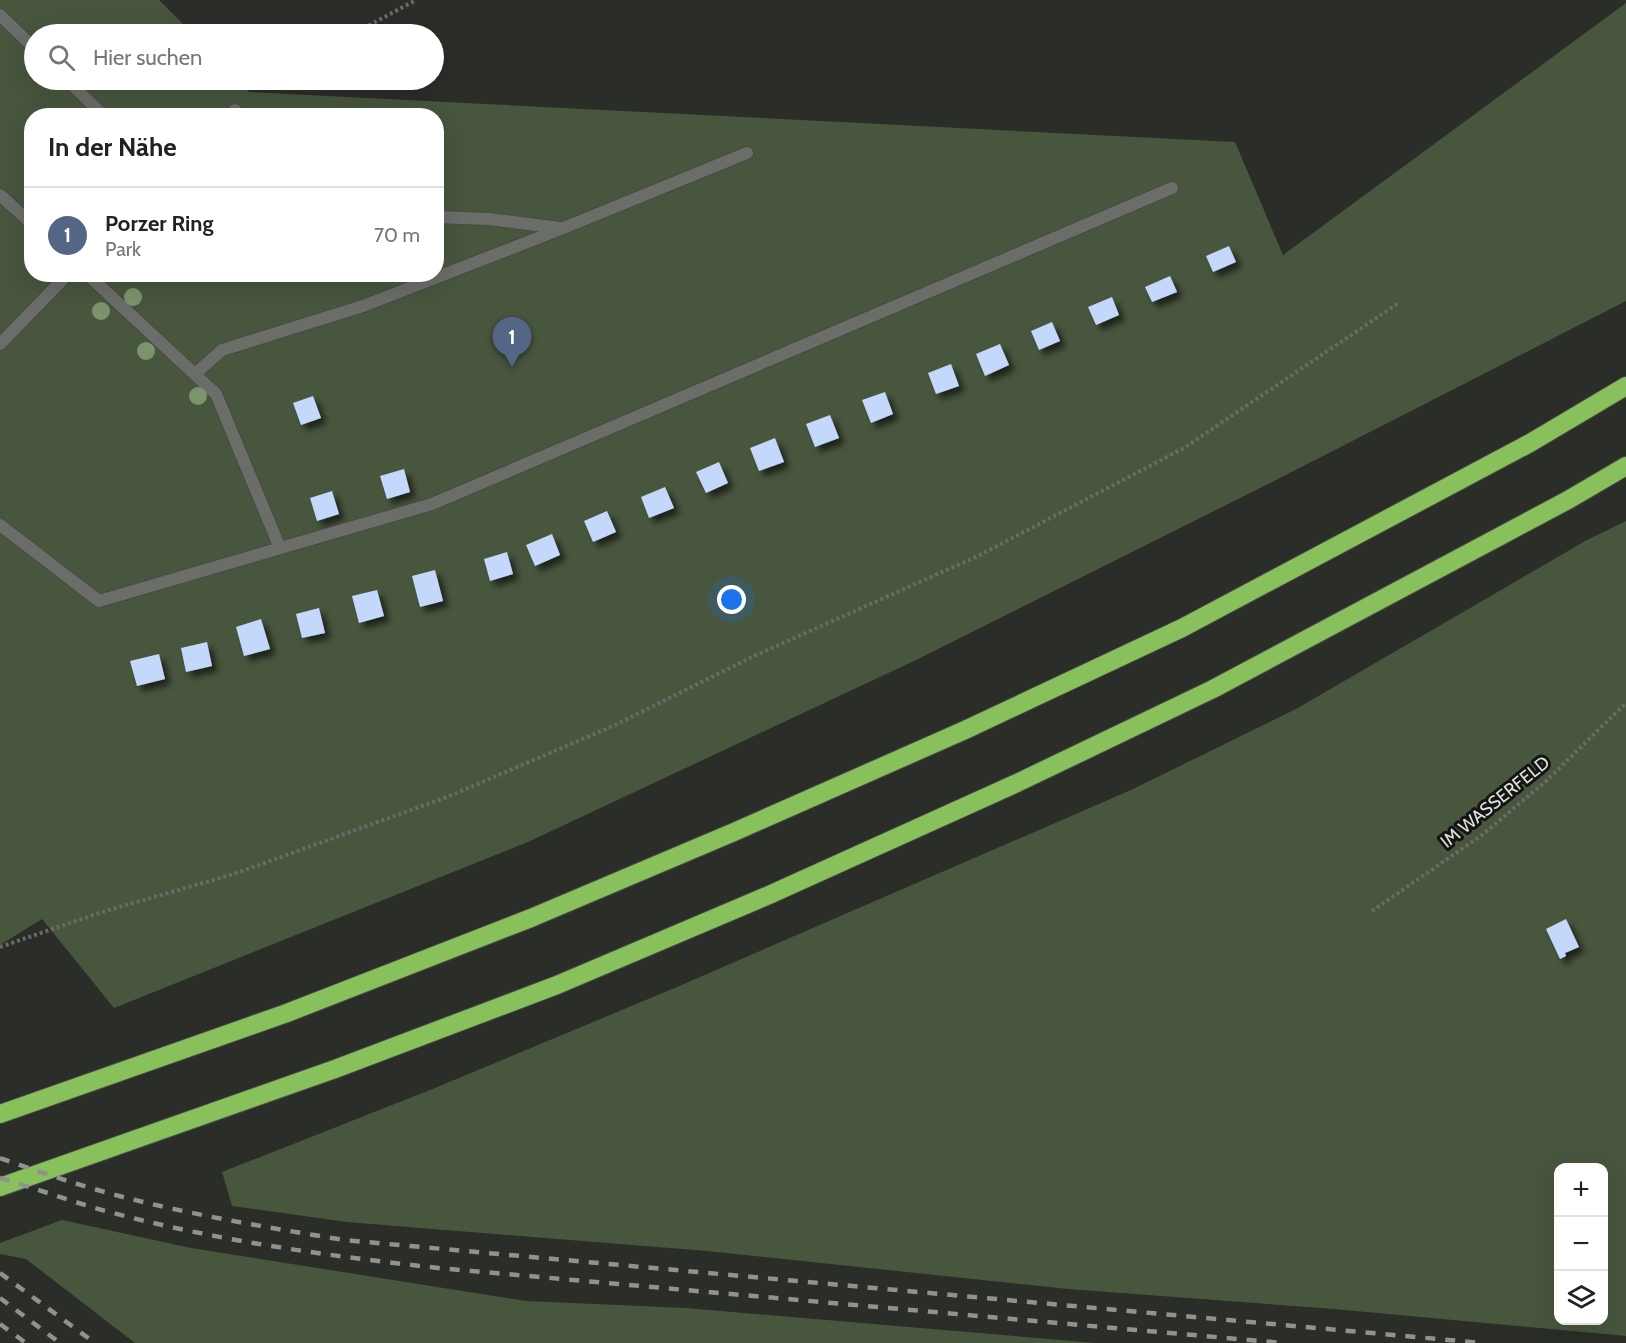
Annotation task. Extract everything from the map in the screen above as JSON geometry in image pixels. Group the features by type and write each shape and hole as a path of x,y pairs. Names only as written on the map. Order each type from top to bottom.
{"highway":[{"path":"0,1114 287,1013 531,918 735,832 965,730 1182,628 1530,443 1626,386"},
{"path":"0,1187 335,1069 557,985 769,895 1017,783 1213,689 1568,500 1626,466"}],"lane":[{"path":"0,15 24,38"},
{"path":"77,90 96,108"},
{"path":"444,274 747,153"},
{"path":"0,525 99,601 432,504 1173,188"},
{"path":"0,195 24,217"},
{"path":"444,217 489,219 561,228"},
{"path":"0,344 60,282"},
{"path":"96,282 216,394 280,548"},
{"path":"195,374 222,350 363,306 424,282"}],"path":[{"path":"372,24 416,0"},
{"path":"0,946 102,912 234,874 447,797 613,726 754,656 978,556 1184,448 1400,302"},
{"name":"IM WASSERFELD","path":"1372,911 1482,835 1545,782 1626,703"}],"green space":[{"path":"0,0 159,0 183,24 24,24 24,90 247,90 249,92 1235,142 1283,255 1626,3 1626,301 1276,480 914,661 528,842 114,1008 42,919 0,945"},
{"path":"1626,521 1626,1336 1334,1309 1068,1289 707,1251 347,1222 232,1206 222,1172 430,1090 677,987 1131,790 1296,709 1587,540"},
{"path":"62,1220 191,1248 526,1301 686,1308 1096,1343 135,1343 26,1259 0,1254 0,1243"}],"building":[{"path":"1229,246 1236,262 1213,272 1206,256"},
{"path":"1170,276 1177,292 1152,302 1145,287"},
{"path":"1112,297 1119,315 1096,325 1088,307"},
{"path":"1052,322 1060,341 1039,350 1031,331"},
{"path":"1000,344 1009,365 985,376 976,354"},
{"path":"951,364 959,386 936,394 928,373"},
{"path":"885,392 893,414 871,423 862,400"},
{"path":"313,396 321,418 301,425 293,403"},
{"path":"830,415 839,438 815,447 806,424"},
{"path":"775,438 784,462 759,471 750,448"},
{"path":"719,462 728,483 706,493 696,472"},
{"path":"404,469 410,492 387,499 380,476"},
{"path":"665,487 674,508 649,518 641,497"},
{"path":"332,491 339,514 317,521 310,498"},
{"path":"607,511 616,532 593,542 584,521"},
{"path":"552,534 560,555 535,566 526,545"},
{"path":"507,552 513,574 490,581 484,559"},
{"path":"435,570 443,601 420,607 412,576"},
{"path":"377,590 384,616 359,623 352,596"},
{"path":"319,608 325,633 302,638 296,614"},
{"path":"261,619 270,649 244,656 236,627"},
{"path":"207,642 212,666 186,672 181,648"},
{"path":"159,654 165,679 137,686 130,661"},
{"path":"1566,919 1579,947 1565,953 1566,956 1560,959 1546,929"}],"railway":[{"path":"0,1158 111,1194 235,1221 344,1240 1482,1343"},
{"path":"0,1178 99,1209 193,1232 356,1258 438,1268 1283,1343"},
{"path":"0,1273 95,1343"},
{"path":"0,1298 60,1343"},
{"path":"0,1324 26,1343"}],"place":[{"name":"Porzer Ring","path":"512,367"}]}
